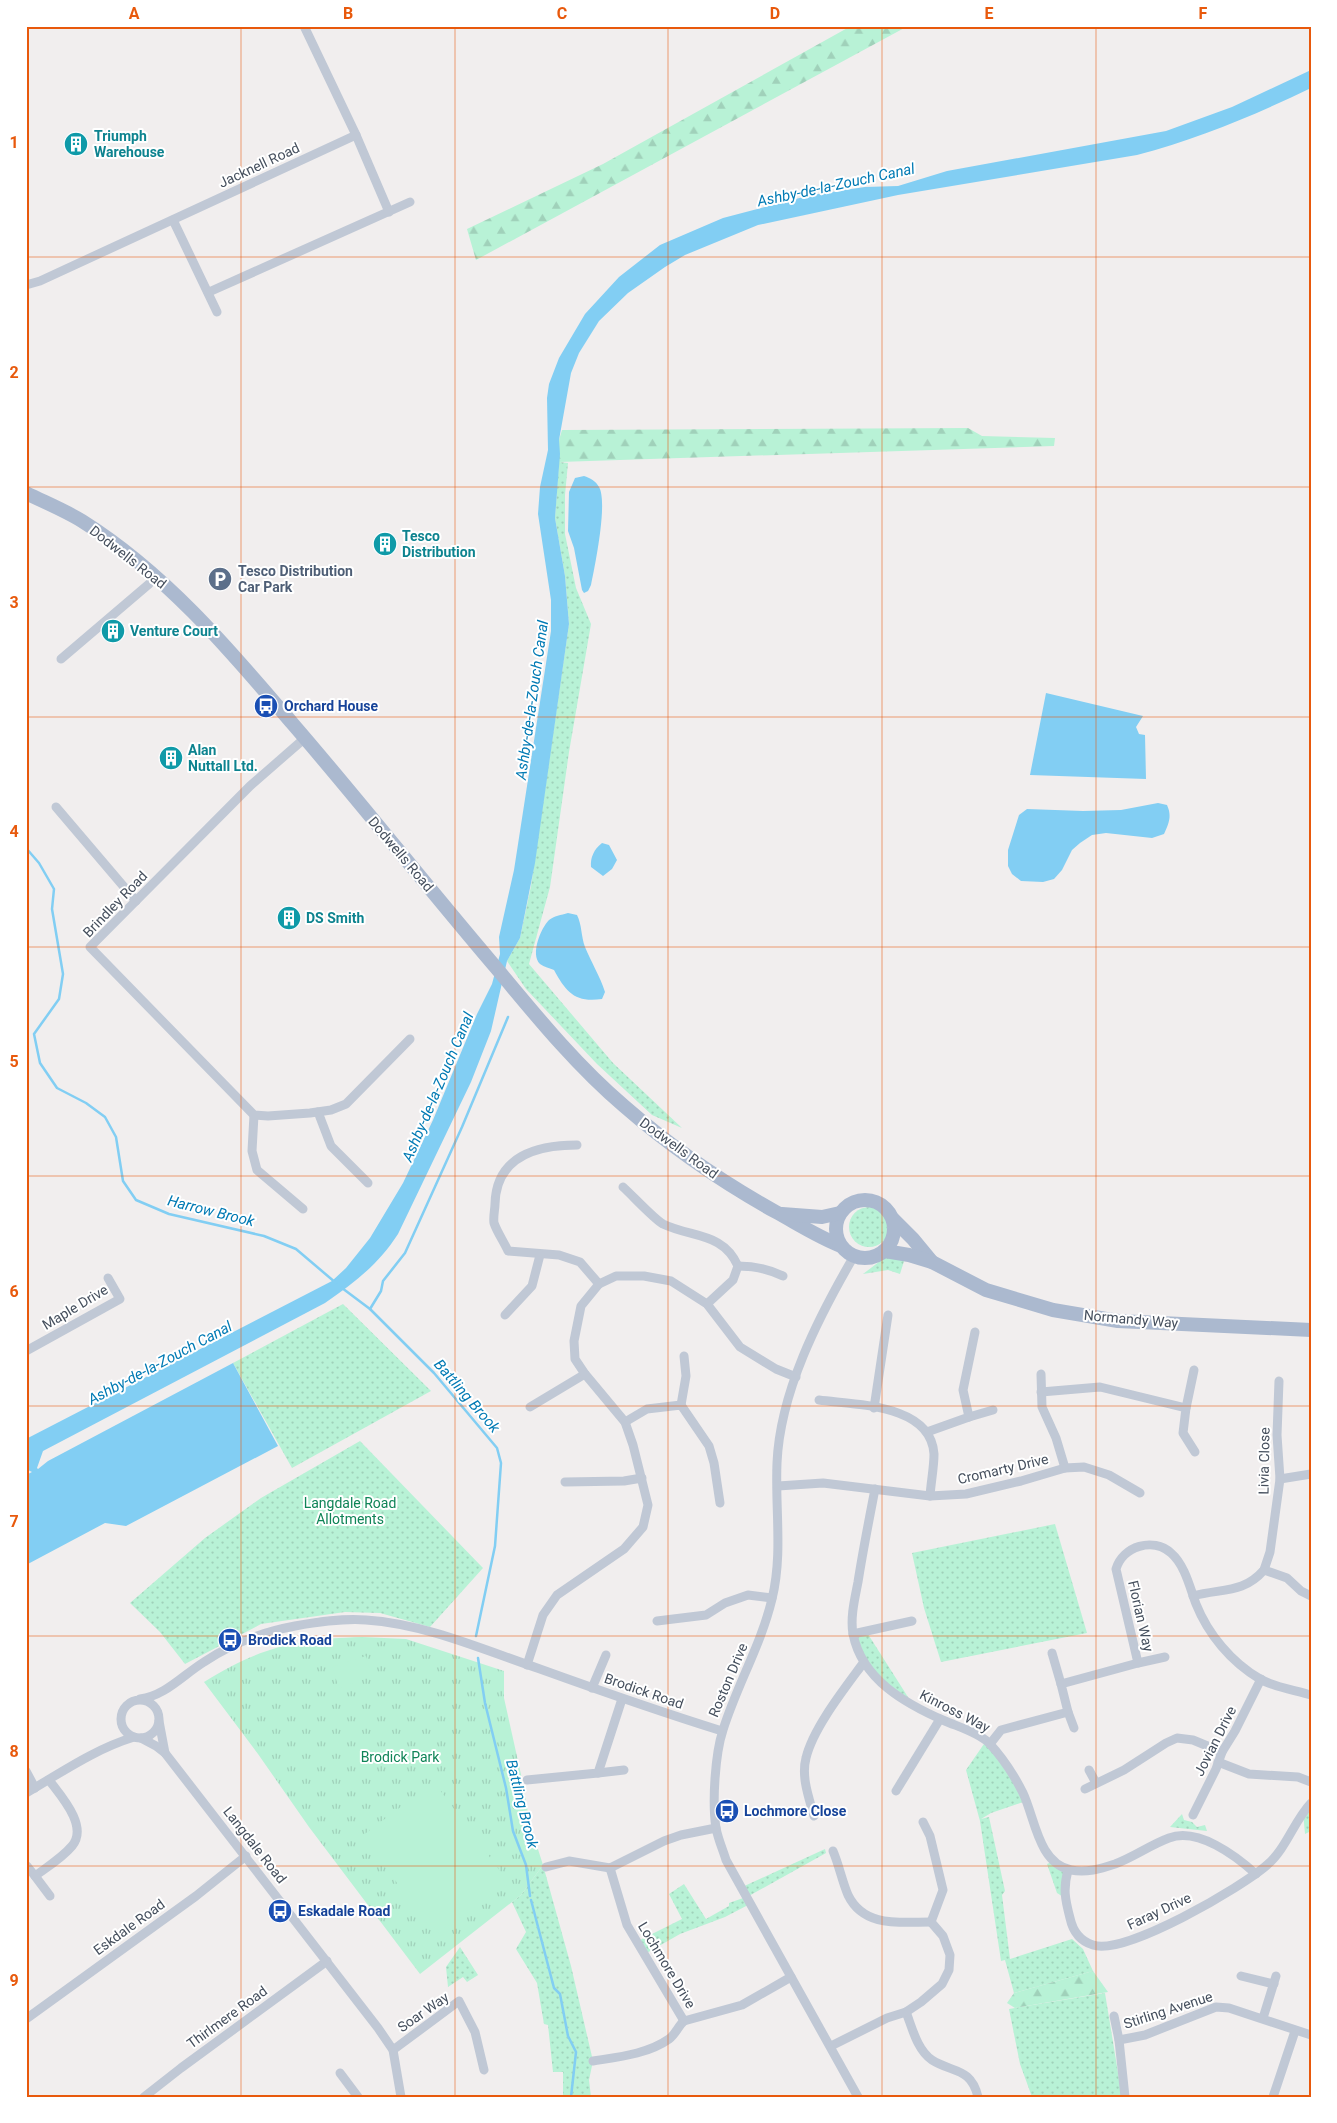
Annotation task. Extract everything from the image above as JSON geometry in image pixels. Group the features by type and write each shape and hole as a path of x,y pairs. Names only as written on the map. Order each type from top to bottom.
{"main road":[{"name":"Dodwells Road","path":"26,493 81,521 155,575 232,652 515,990 564,1046 622,1105 670,1144 741,1193 819,1238 841,1246"},
{"path":"865,1199 882,1204 894,1219 894,1236 885,1251 870,1258 854,1256 841,1246 836,1229 840,1213 855,1201 865,1199"},
{"name":"Dodwells Road","path":"779,1214 822,1217 840,1213"},
{"name":"Normandy Way","path":"894,1219 932,1262"},
{"name":"Normandy Way","path":"885,1251 909,1255 932,1262 986,1290 1053,1310 1118,1321 1311,1330"}],"street":[{"path":"304,26 356,135 389,212"},
{"name":"Jacknell Road","path":"26,285 40,281 356,135"},
{"path":"210,292 410,202"},
{"path":"174,220 218,312"},
{"path":"61,660 149,584 155,575"},
{"name":"Brindley Road","path":"254,1115 90,947 250,786 305,738"},
{"path":"56,807 136,901"},
{"path":"303,1209 257,1170 252,1151 254,1115 268,1116 318,1112 331,1110 346,1104 410,1039"},
{"path":"318,1112 331,1146 368,1183"},
{"path":"577,1145 556,1145 530,1151 510,1164 495,1190 494,1222 508,1251 559,1255 580,1262 599,1284"},
{"path":"623,1187 662,1224 692,1232 722,1245 732,1253 738,1266 733,1280 707,1304"},
{"path":"505,1315 532,1286 540,1254"},
{"name":"Roston Drive","path":"854,1256 833,1291 811,1339 781,1424 777,1464 779,1547 772,1598 759,1643 722,1731 715,1801 716,1828 726,1860 858,2097"},
{"path":"738,1266 772,1270 783,1276"},
{"path":"527,1665 543,1615 557,1595 624,1549 643,1527 648,1505 625,1422 584,1374 575,1359 574,1341 581,1306 599,1284 616,1276 644,1276 671,1281 707,1304 740,1347 776,1369 796,1377"},
{"name":"Maple Drive","path":"26,1351 120,1299 108,1278"},
{"path":"874,1408 888,1315"},
{"path":"969,1417 964,1390 975,1332"},
{"path":"684,1356 686,1376 681,1405 710,1446 720,1504"},
{"path":"1194,1370 1183,1433 1195,1452"},
{"path":"530,1407 584,1374"},
{"path":"1041,1374 1042,1407 1056,1438 1065,1468"},
{"name":"Livia Close","path":"1264,1570 1270,1552 1280,1479 1277,1435 1279,1381"},
{"path":"1041,1392 1100,1387 1186,1408"},
{"path":"819,1400 887,1409 906,1416 927,1432 934,1453 930,1496"},
{"path":"625,1422 647,1409 681,1405"},
{"path":"927,1432 993,1410"},
{"name":"Cromarty Drive","path":"778,1486 823,1483 930,1496 966,1494 1021,1482 1065,1468 1084,1467 1109,1475 1140,1493"},
{"path":"1280,1479 1311,1474"},
{"path":"565,1482 624,1481 642,1478"},
{"name":"Kinross Way","path":"875,1489 853,1608 853,1634 864,1662 879,1682 896,1696 962,1728 990,1744 1023,1794 1044,1851 1054,1861 1068,1870"},
{"name":"Florian Way","path":"1062,1684 1138,1663 1116,1570 1119,1561 1128,1552 1140,1546 1156,1544 1171,1553 1180,1563 1202,1620 1219,1644 1242,1666 1261,1679 1311,1695"},
{"path":"1193,1596 1211,1591 1227,1591 1240,1588 1255,1581 1264,1570 1287,1578 1301,1591 1311,1596"},
{"path":"657,1621 706,1616 725,1603 748,1595 772,1598"},
{"name":"Brodick Road","path":"140,1699 150,1698 162,1692 232,1646 261,1635 295,1626 338,1620 364,1619 408,1625 458,1640 622,1699 722,1731"},
{"path":"853,1634 912,1621"},
{"path":"1052,1653 1074,1728"},
{"path":"592,1688 606,1655"},
{"path":"1138,1663 1165,1657"},
{"path":"814,1816 806,1791 805,1760 813,1737 864,1662"},
{"name":"Jovian Drive","path":"1193,1815 1222,1752 1261,1679"},
{"name":"Brodick Road","path":"154,1706 156,1699 162,1692"},
{"path":"26,1793 74,1764 113,1744 138,1738 152,1734 159,1721 159,1714 154,1706 146,1700 140,1699 128,1703 121,1712 120,1720 124,1730 138,1738"},
{"path":"598,1773 622,1699"},
{"path":"990,1744 1001,1730 1068,1712"},
{"path":"896,1791 940,1719"},
{"name":"Langdale Road","path":"159,1721 165,1753"},
{"path":"113,1744 124,1730"},
{"name":"Langdale Road","path":"138,1738 156,1746 165,1753 246,1856 393,2050"},
{"path":"1085,1789 1124,1770 1177,1738 1193,1740 1222,1752"},
{"path":"1218,1762 1249,1774 1298,1778 1311,1782"},
{"path":"527,1780 624,1770"},
{"path":"1090,1770 1096,1783"},
{"path":"26,1771 35,1788"},
{"path":"35,1876 73,1845 77,1838 73,1812 49,1780"},
{"name":"Faray Drive","path":"1068,1870 1064,1888 1072,1927 1078,1937 1095,1946 1133,1940 1172,1924 1256,1874 1281,1849 1311,1802"},
{"path":"923,1822 930,1836 943,1890 930,1922"},
{"path":"546,1867 569,1861 610,1868 664,1841 681,1835 716,1828"},
{"path":"1068,1870 1085,1872 1102,1869 1133,1857 1169,1838 1181,1835 1221,1847 1256,1874"},
{"path":"830,2046 888,2018 906,2012 921,2002 942,1984 949,1970 950,1955 942,1936 930,1922 880,1922 858,1910 849,1896 833,1851"},
{"name":"Eskdale Road","path":"26,2019 196,1896 246,1856"},
{"path":"28,1866 50,1896"},
{"name":"Lochmore Drive","path":"610,1868 625,1921 639,1948 684,2021 742,2005 791,1977"},
{"name":"Thirlmere Road","path":"144,2097 327,1962"},
{"path":"1241,1976 1275,1980 1263,2018"},
{"name":"Soar Way","path":"393,2050 458,2001 475,2032 484,2070"},
{"name":"Stirling Avenue","path":"1119,2040 1144,2035 1216,2007 1229,2008 1263,2018 1311,2035"},
{"path":"906,2012 918,2044 931,2059 966,2076 975,2084 978,2097"},
{"path":"1114,2016 1119,2040 1125,2097"},
{"path":"593,2061 630,2054 660,2045 676,2034 680,2024 684,2021"},
{"path":"1273,2097 1295,2030"},
{"path":"393,2050 401,2097"},
{"path":"340,2073 358,2097"}],"green space":[{"path":"851,26 908,26 476,260 467,229 603,164"},
{"path":"968,428 982,436 1055,438 1054,446 559,462 559,440 562,430"},
{"path":"559,462 568,463 565,495 565,534 576,588 591,624 569,752 550,887 529,964 613,1063 682,1128 652,1115 597,1064 526,989 507,961 520,938 531,886 569,624 565,576 555,518"},
{"path":"873,1207 880,1210 886,1216 889,1227 888,1235 880,1244 873,1247 865,1247 858,1244 850,1235 849,1223 852,1216 861,1208"},
{"path":"891,1256 905,1258 900,1274 888,1270 863,1274 884,1258"},
{"path":"343,1304 431,1391 292,1468 233,1363"},
{"name":"Langdale Road Allotments","path":"360,1441 483,1568 430,1627 380,1613 345,1612 261,1624 185,1664 160,1632 130,1603 205,1538 261,1498"},
{"path":"1055,1524 1087,1633 941,1662 924,1608 912,1553"},
{"path":"866,1631 913,1705 896,1696 865,1661 856,1633"},
{"name":"Brodick Park","path":"362,1637 406,1639 504,1671 504,1698 530,1824 543,1865 521,1895 420,1974 309,1827 258,1754 204,1682 243,1660 279,1647 317,1640"},
{"path":"366,1656 372,1676 339,1688 332,1667"},
{"path":"986,1741 1026,1801 991,1813 981,1819 989,1817 1005,1891 1002,1895 1010,1959 1072,1939 1083,1949 1093,1971 1014,1993 1005,1960 1001,1961 980,1821 966,1770"},
{"path":"434,1782 509,1883 436,1935 362,1836"},
{"path":"1311,1803 1311,1831 1305,1834 1303,1812"},
{"path":"1182,1814 1184,1820 1192,1822 1197,1827 1205,1825 1207,1831 1170,1827"},
{"path":"825,1849 826,1853 747,1897 750,1904 725,1917 680,1934 645,1954 636,1942 682,1919 669,1894 684,1884 706,1919 729,1906 729,1903 746,1897 740,1888"},
{"path":"1054,1861 1068,1870 1065,1898 1057,1893 1047,1864"},
{"path":"543,1865 571,1966 593,2061 589,2080 591,2097 563,2097 563,2072 553,2072 548,2025 544,2024 537,1983 516,1949 526,1932 512,1902 521,1895"},
{"path":"460,1947 478,1975 467,1982 463,1977 448,1987 446,1967"},
{"path":"1093,1971 1108,1992 1015,2008 1007,2003 1014,1993"},
{"path":"1105,1993 1122,2097 1032,2097 1020,2064 1009,2009"}],"water":[{"path":"1311,70 1311,88 1226,126 1160,149 1137,155 898,195 758,225 685,255 665,267 628,293 599,321 579,353 571,373 559,440 560,454 555,518 565,576 569,624 535,863 520,938 507,961 491,1031 471,1082 398,1234 374,1264 325,1303 43,1451 37,1468 233,1363 278,1446 126,1526 105,1523 26,1565 26,1475 32,1472 26,1469 26,1439 332,1281 346,1268 370,1238 403,1183 433,1120 477,1014 492,984 500,954 499,937 514,870 551,631 551,600 538,514 540,487 548,450 547,398 549,384 559,358 585,314 619,277 660,245 723,218 811,195 865,187 898,186 947,171 1166,131 1232,107"},
{"path":"584,476 593,480 598,485 602,506 600,534 591,585 588,591 584,593 574,548 568,531 569,492 575,478"},
{"path":"1046,693 1143,716 1136,727 1139,734 1145,735 1146,779 1030,775"},
{"path":"1158,803 1167,805 1170,816 1164,834 1152,838 1106,833 1092,835 1072,850 1062,870 1054,879 1043,882 1021,881 1012,874 1008,866 1008,850 1019,815 1027,809 1121,810"},
{"path":"602,843 609,845 617,860 612,869 603,876 591,867 592,857"},
{"path":"568,913 577,915 579,919 585,947 605,992 602,999 585,999 572,994 567,990 554,970 540,964 537,960 536,948 546,924 553,918"}],"waterway":[{"name":"Harrow Brook","path":"26,848 39,863 54,889 52,909 63,974 59,999 34,1034 40,1063 57,1088 86,1103 105,1117 116,1137 123,1181 136,1200 169,1214 264,1236 296,1249 336,1283"},
{"path":"370,1309 381,1291 383,1281 405,1253 462,1127 508,1017"},
{"name":"Battling Brook","path":"342,1288 370,1309 434,1373 497,1448 501,1463 495,1546 476,1636"},
{"name":"Battling Brook","path":"478,1658 485,1703 506,1788 513,1831 526,1865 530,1896"},
{"name":"Battling Brook","path":"531,1900 554,1988 560,1994 568,2036 576,2052 571,2097"}],"place":[{"name":"Triumph Warehouse","path":"76,144"},
{"name":"Tesco Distribution","path":"385,544"},
{"name":"Tesco Distribution Car Park","path":"220,579"},
{"name":"Venture Court","path":"113,631"},
{"name":"Orchard House","path":"266,706"},
{"name":"Alan Nuttall Ltd.","path":"171,758"},
{"name":"DS Smith","path":"289,918"},
{"name":"Brodick Road","path":"230,1640"},
{"name":"Lochmore Close","path":"727,1811"},
{"name":"Eskadale Road","path":"280,1911"}],"water label":[{"name":"Ashby-de-la-Zouch Canal","path":"836,185"},
{"name":"Ashby-de-la-Zouch Canal","path":"532,700"},
{"name":"Ashby-de-la-Zouch Canal","path":"438,1087"},
{"name":"Ashby-de-la-Zouch Canal","path":"160,1363"}]}
